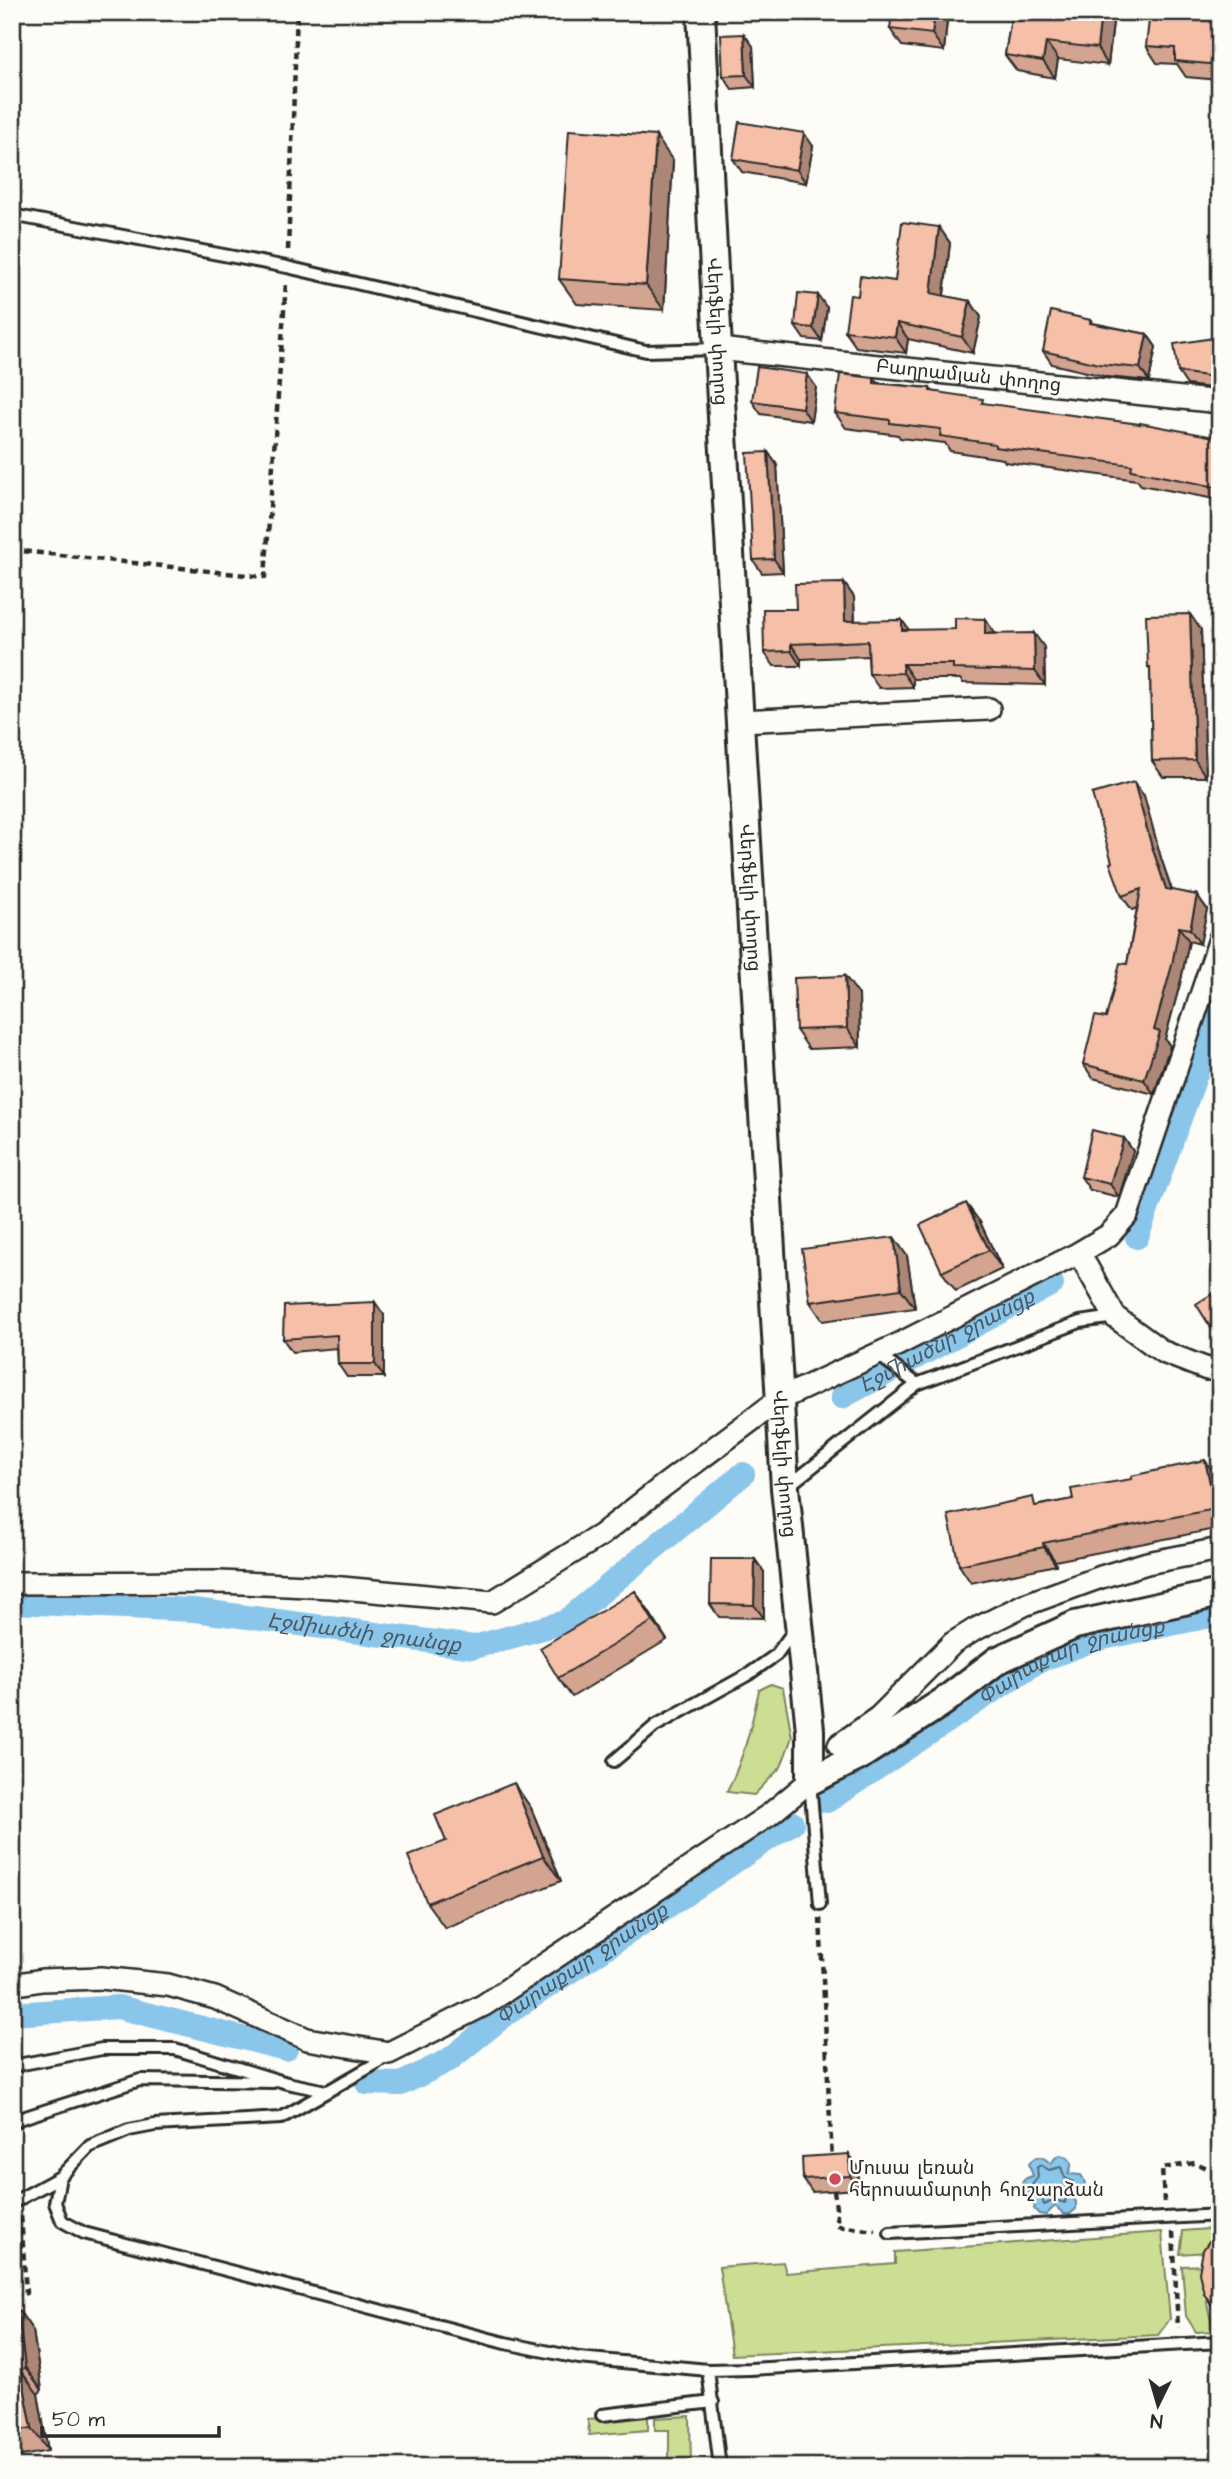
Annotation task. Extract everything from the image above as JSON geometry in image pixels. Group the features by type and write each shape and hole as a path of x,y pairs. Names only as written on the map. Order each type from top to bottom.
{"street":[{"name":"Վերֆելի փողոց","path":"701,12 718,349 785,1488 810,1730 810,1781"},
{"name":"Բաղրամյան փողոց","path":"718,349 1220,402"},
{"path":"740,721 989,709"},
{"path":"12,1583 262,1584 331,1587 492,1602 601,1535 780,1399 881,1357 1109,1235 1127,1215 1220,939"},
{"path":"1079,1253 1115,1317 1163,1352 1207,1369 1220,1368"},
{"path":"839,1745 879,1717 953,1643 974,1630 1024,1605 1101,1577 1147,1563 1220,1549"},
{"path":"12,1984 101,1978 168,1985 215,1997 307,2039 389,2053 484,2005 769,1815 810,1781 871,1749 943,1702 998,1660 1075,1625 1220,1593"},
{"path":"810,1730 839,1745 871,1749"}],"lane":[{"path":"12,215 287,267 646,351 718,349"},
{"path":"785,1488 914,1382 1080,1322 1115,1317"},
{"path":"881,1357 914,1382"},
{"path":"614,1761 655,1726 758,1668 776,1655 799,1624"},
{"path":"810,1781 820,1909"},
{"path":"12,2066 102,2049 175,2049 287,2083 326,2091"},
{"path":"16,2201 60,2177 90,2146 128,2130 155,2125 281,2118 375,2064 389,2053"},
{"path":"12,2123 140,2080 287,2083"},
{"path":"60,2177 55,2203 58,2212 62,2221 84,2234 505,2343 579,2358 708,2370 750,2370 1220,2342"},
{"path":"891,2232 1220,2215"},
{"path":"708,2370 720,2467"},
{"path":"602,2415 713,2402"}],"path":[{"path":"12,550 265,577 287,267 297,12"},
{"path":"820,1909 832,2169"},
{"path":"1165,2217 1162,2168 1195,2163 1210,2169"},
{"path":"834,2190 838,2226 891,2232"},
{"path":"12,2296 26,2293 16,2201"},
{"path":"1174,2243 1179,2344"}],"green space":[{"path":"771,1684 783,1688 792,1737 781,1767 754,1795 727,1792 746,1742 759,1690"},
{"path":"1220,2228 1220,2251 1180,2254 1183,2231"},
{"path":"1162,2232 1170,2319 1158,2335 732,2355 719,2267 783,2262 786,2273 895,2264 895,2252"},
{"path":"1207,2265 1206,2298 1215,2331 1196,2332 1186,2316 1182,2266"},
{"path":"648,2414 648,2430 589,2435 588,2419"},
{"path":"690,2416 691,2467 669,2467 669,2430 655,2430 655,2418"}],"water":[{"path":"1060,2155 1071,2162 1068,2174 1081,2175 1085,2185 1082,2190 1072,2195 1076,2209 1070,2214 1064,2214 1055,2206 1046,2215 1039,2214 1034,2209 1036,2197 1024,2195 1022,2188 1024,2180 1033,2176 1029,2164 1034,2158 1040,2157 1051,2164"}],"building":[{"path":"892,12 935,12 932,34 890,29"},
{"path":"1012,12 1101,12 1097,48 1046,42 1043,61 1005,55"},
{"path":"1150,12 1214,12 1214,15 1220,16 1220,65 1175,61 1175,48 1146,46"},
{"path":"744,34 746,75 723,76 721,35"},
{"path":"739,122 804,133 797,170 733,159"},
{"path":"569,130 656,136 646,285 559,279"},
{"path":"902,222 939,227 931,293 970,301 962,337 897,323 895,337 845,331 850,295 858,296 860,276 895,281"},
{"path":"798,293 818,295 813,328 795,326"},
{"path":"1051,311 1091,320 1090,323 1147,334 1140,368 1099,364 1043,351"},
{"path":"1220,337 1220,376 1178,372 1174,344"},
{"path":"757,367 807,374 802,408 752,401"},
{"path":"840,374 874,378 874,383 930,388 930,391 983,399 982,403 1140,423 1220,438 1220,480 1216,487 1131,470 1132,465 995,447 995,444 940,436 941,429 835,413"},
{"path":"768,452 774,559 753,560 747,453"},
{"path":"844,583 845,621 902,620 902,630 955,629 955,618 985,619 985,634 1034,633 1035,671 953,669 953,664 903,664 903,673 869,674 868,641 791,644 791,651 764,652 763,609 796,609 795,584"},
{"path":"1190,614 1195,760 1152,761 1146,615"},
{"path":"1134,782 1166,889 1197,895 1190,929 1179,927 1172,965 1154,1030 1160,1032 1144,1080 1083,1064 1095,1016 1106,1018 1120,963 1127,964 1141,889 1122,896 1110,863 1112,862 1092,794"},
{"path":"845,976 847,1028 796,1030 794,978"},
{"path":"1092,1130 1124,1138 1110,1184 1081,1177"},
{"path":"966,1203 989,1250 942,1272 920,1225"},
{"path":"894,1237 901,1289 810,1302 802,1249"},
{"path":"1220,1289 1220,1342 1196,1304"},
{"path":"375,1302 375,1364 338,1364 337,1335 283,1339 284,1306"},
{"path":"1205,1460 1211,1488 1220,1486 1220,1508 1043,1543 1044,1547 959,1565 948,1515 1033,1497 1035,1506 1073,1499 1071,1489 1132,1479 1131,1476"},
{"path":"711,1559 755,1559 754,1605 710,1604"},
{"path":"635,1591 653,1621 558,1678 540,1648"},
{"path":"514,1783 543,1856 427,1903 408,1856 446,1841 435,1815"},
{"path":"849,2154 850,2176 803,2179 802,2157"},
{"path":"1214,2234 1220,2241 1220,2306 1215,2310 1204,2293 1199,2273 1203,2250"},
{"path":"12,2306 17,2308 25,2367 21,2371 32,2428 12,2431"}],"waterway":[{"name":"Էջմիածնի ջրանցք","path":"1137,1237 1220,1008"},
{"name":"Էջմիածնի ջրանցք","path":"842,1397 1052,1284"},
{"name":"Էջմիածնի ջրանցք","path":"12,1602 194,1610 474,1647 565,1622 743,1474"},
{"name":"Փարաքար ջրանցք","path":"827,1801 1038,1661 1093,1640 1220,1614"},
{"name":"Փարաքար ջրանցք","path":"367,2083 401,2084 449,2060 506,2014 792,1823"},
{"name":"Փարաքար ջրանցք","path":"12,2014 118,2007 286,2049"}],"place":[{"name":"Մուսա լեռան հերոսամարտի հուշարձան","path":"835,2179"}]}
